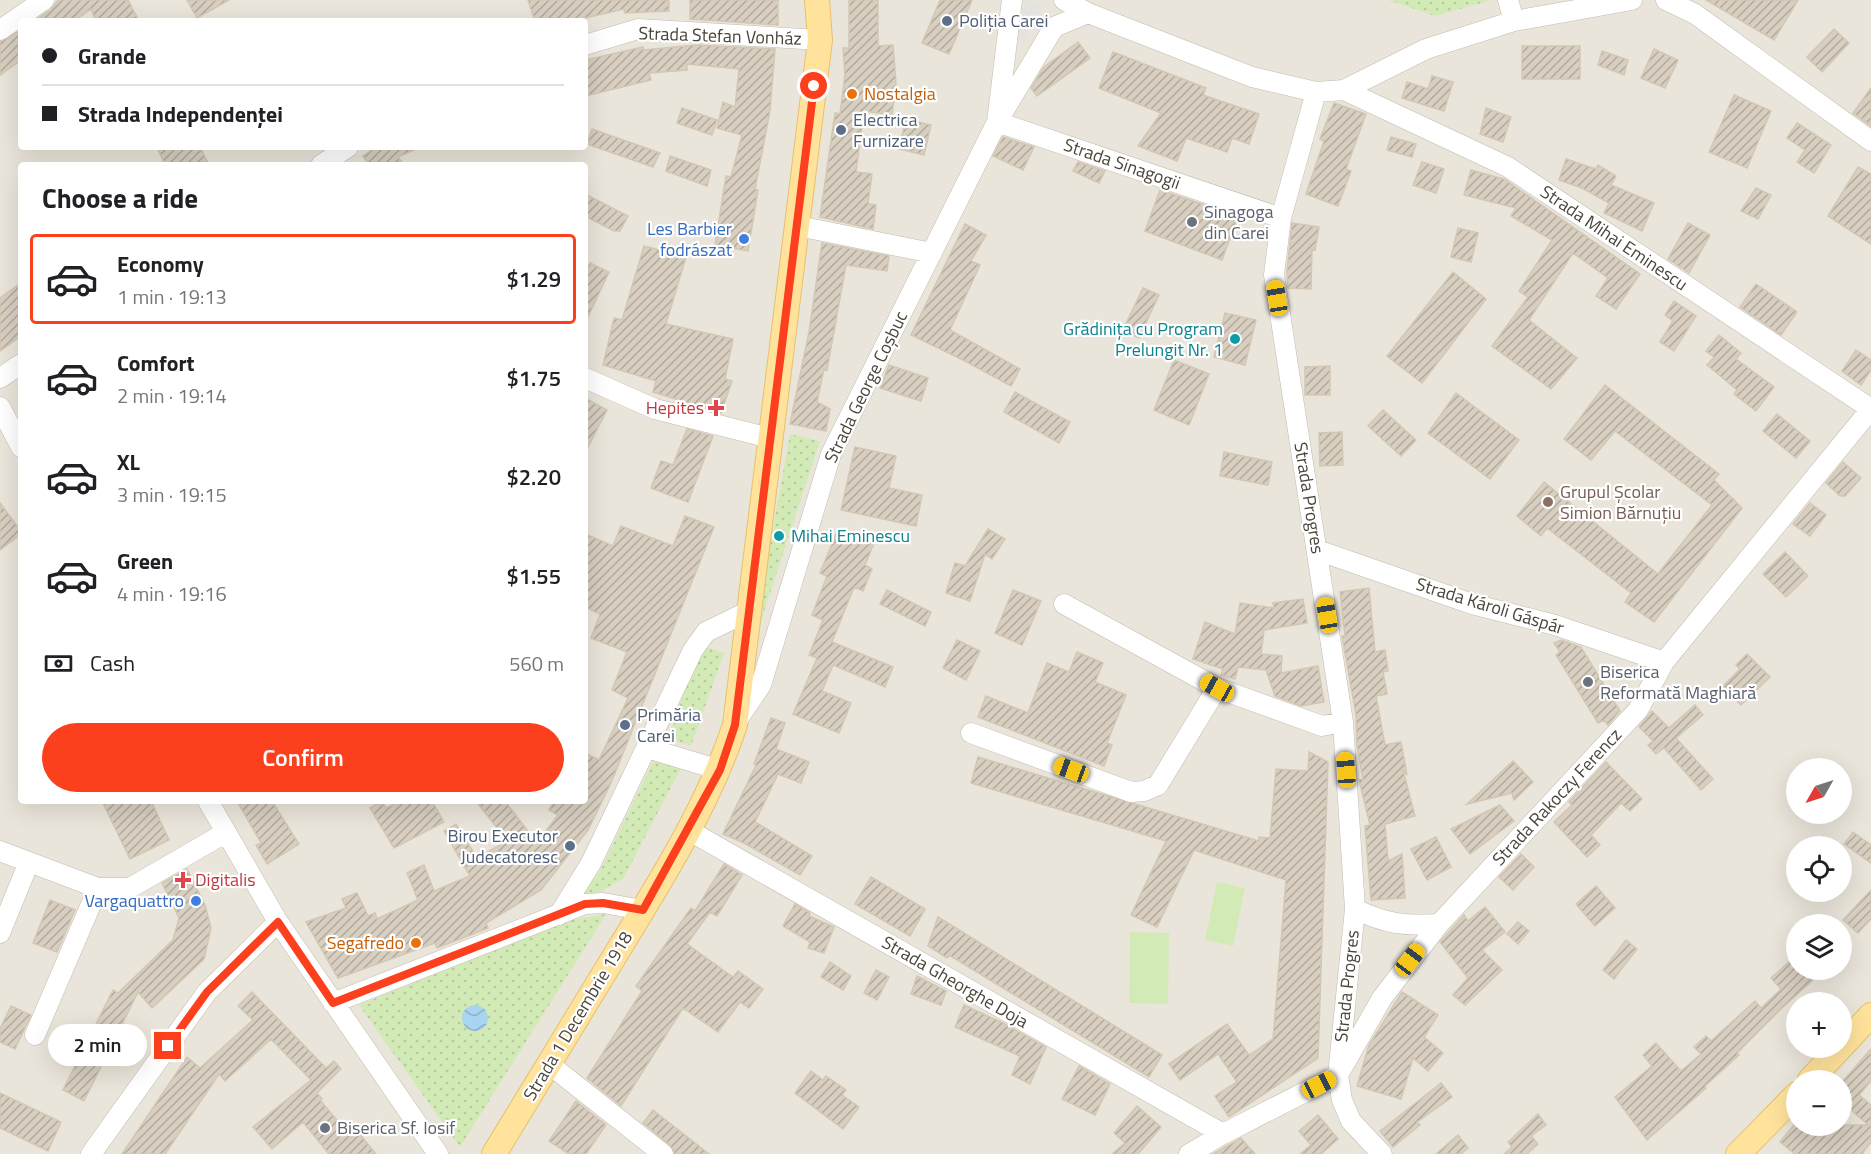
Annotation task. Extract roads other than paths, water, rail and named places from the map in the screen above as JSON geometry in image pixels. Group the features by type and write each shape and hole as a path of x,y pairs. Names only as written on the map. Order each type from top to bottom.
{"main road":[{"name":"Strada 1 Decembrie 1918","path":"494,1154 643,910 688,830 720,770 735,725 820,40 818,0"},
{"path":"1852,1036 1871,1015"},
{"path":"1820,1070 1831,1058"},
{"path":"1738,1154 1786,1105"}],"street":[{"path":"0,30 44,0"},
{"name":"Strada George Coșbuc","path":"997,122 1012,0"},
{"path":"1064,0 1088,12 1252,77 1316,92 1344,90 1426,49 1514,21 1632,0"},
{"path":"1508,0 1514,21"},
{"path":"1666,0 1695,14 1871,141"},
{"name":"Strada George Coșbuc","path":"735,725 761,685 831,454 997,122 1054,27 1088,12"},
{"name":"Strada Stefan Vonház","path":"588,44 638,30 820,40"},
{"name":"Strada Mihai Eminescu","path":"1344,90 1508,167 1871,409"},
{"name":"Strada Progres","path":"1316,92 1281,218 1274,275 1343,723 1355,909 1338,1075 1342,1100 1350,1121 1382,1154"},
{"name":"Strada Sinagogii","path":"997,122 1281,218"},
{"path":"326,162 344,150"},
{"path":"798,226 932,253"},
{"path":"0,378 18,366"},
{"path":"588,379 655,409 770,438"},
{"path":"0,407 18,441"},
{"name":"Strada Rakoczy Ferencz","path":"1338,1075 1382,998 1438,924 1638,710 1664,662 1871,409"},
{"name":"Strada Károli Gáspár","path":"1317,550 1472,604 1555,625 1664,662"},
{"path":"1064,604 1217,688 1322,726 1343,723"},
{"path":"559,915 591,863 693,650 706,632 749,610"},
{"path":"971,733 1131,792 1144,791 1158,785 1217,688"},
{"path":"646,748 720,770"},
{"path":"210,804 278,922 438,1154"},
{"name":"Strada Gheorghe Doja","path":"688,830 1223,1134"},
{"path":"0,851 98,888 130,888 225,833"},
{"path":"0,933 29,862"},
{"path":"35,1035 98,888"},
{"path":"333,1003 585,904 603,903 643,910"},
{"name":"Strada Progres","path":"1355,909 1377,920 1402,926 1438,924"},
{"path":"91,1154 207,992 278,922"},
{"path":"549,1064 663,1154"},
{"path":"1189,1154 1338,1075"}],"water":[{"path":"475,1005 484,1009 488,1018 484,1027 475,1031 466,1027 462,1018 466,1009"}],"place":[{"name":"Poliția Carei","path":"947,21"},
{"name":"Nostalgia","path":"852,94"},
{"name":"Electrica Furnizare","path":"841,130"},
{"name":"Sinagoga din Carei","path":"1192,222"},
{"name":"Les Barbier fodrászat","path":"744,239"},
{"name":"Grădinița cu Program Prelungit Nr. 1","path":"1235,339"},
{"name":"Hepites","path":"716,408"},
{"name":"Grupul Școlar Simion Bărnuțiu","path":"1548,502"},
{"name":"Mihai Eminescu","path":"779,536"},
{"name":"Biserica Reformată Maghiară","path":"1588,682"},
{"name":"Primăria Carei","path":"625,725"},
{"name":"Birou Executor Judecatoresc","path":"570,846"},
{"name":"Digitalis","path":"183,880"},
{"name":"Vargaquattro","path":"196,901"},
{"name":"Segafredo","path":"416,943"},
{"name":"Biserica Sf. Iosif","path":"325,1128"}]}
